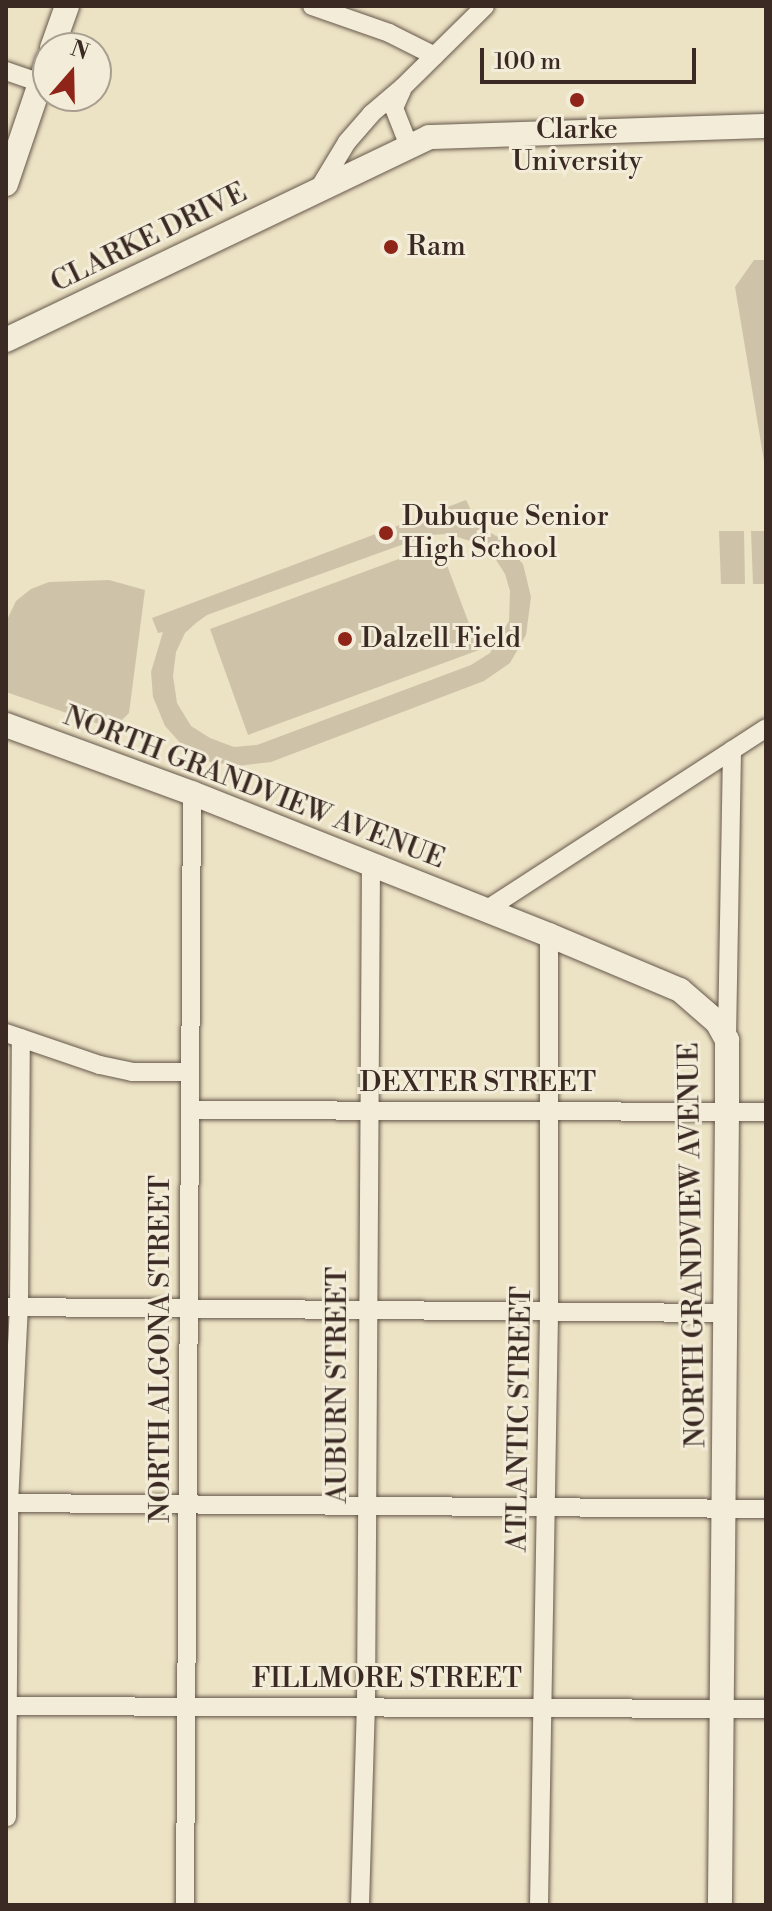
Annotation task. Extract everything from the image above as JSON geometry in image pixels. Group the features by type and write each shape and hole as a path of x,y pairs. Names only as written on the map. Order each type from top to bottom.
{"street":[{"path":"58,32 67,6"},
{"path":"312,6 389,33 435,56"},
{"path":"318,190 347,142 371,114 403,87 485,6"},
{"path":"6,71 32,72"},
{"path":"403,87 394,108 398,127 409,146"},
{"path":"6,184 32,107"},
{"name":"CLARKE DRIVE","path":"6,340 429,137 766,126"},
{"name":"NORTH GRANDVIEW AVENUE","path":"6,725 192,793 680,990 702,1005 727,1040 720,1905"},
{"path":"486,910 766,728"},
{"path":"727,1040 732,750"},
{"name":"NORTH ALGONA STREET","path":"185,1905 192,793"},
{"name":"AUBURN STREET","path":"360,1905 366,1707 371,864"},
{"name":"ATLANTIC STREET","path":"539,1905 547,1508 549,935"},
{"path":"7,1817 14,1036 100,1065 132,1072 190,1072"},
{"name":"DEXTER STREET","path":"190,1110 766,1112"},
{"path":"13,1307 724,1313"},
{"path":"8,1503 766,1509"},
{"name":"FILLMORE STREET","path":"7,1706 766,1709"}],"shaded area":[{"path":"754,260 766,260 766,473 735,287"},
{"path":"466,500 475,518 470,521 498,537 523,564 531,597 526,635 510,663 484,681 271,762 238,766 210,762 184,747 165,726 153,697 151,672 163,632 158,633 152,618","holes":["448,534 470,541 493,555 505,574 510,591 509,621 490,653 471,665 257,745 234,747 210,738 191,726 177,703 173,676 176,652 185,633 207,615 429,535"]},
{"path":"719,531 744,531 745,584 721,584"},
{"path":"751,531 766,531 766,584 753,584"},
{"name":"Dalzell Field","path":"439,544 479,650 248,735 210,629"},
{"path":"109,580 145,590 129,713 113,729 6,692 6,622 16,601 31,589 49,582"}],"place":[{"name":"Clarke University","path":"577,100"},
{"name":"Ram","path":"391,247"},
{"name":"Dubuque Senior High School","path":"386,533"},
{"name":"Dalzell Field","path":"345,639"}]}
